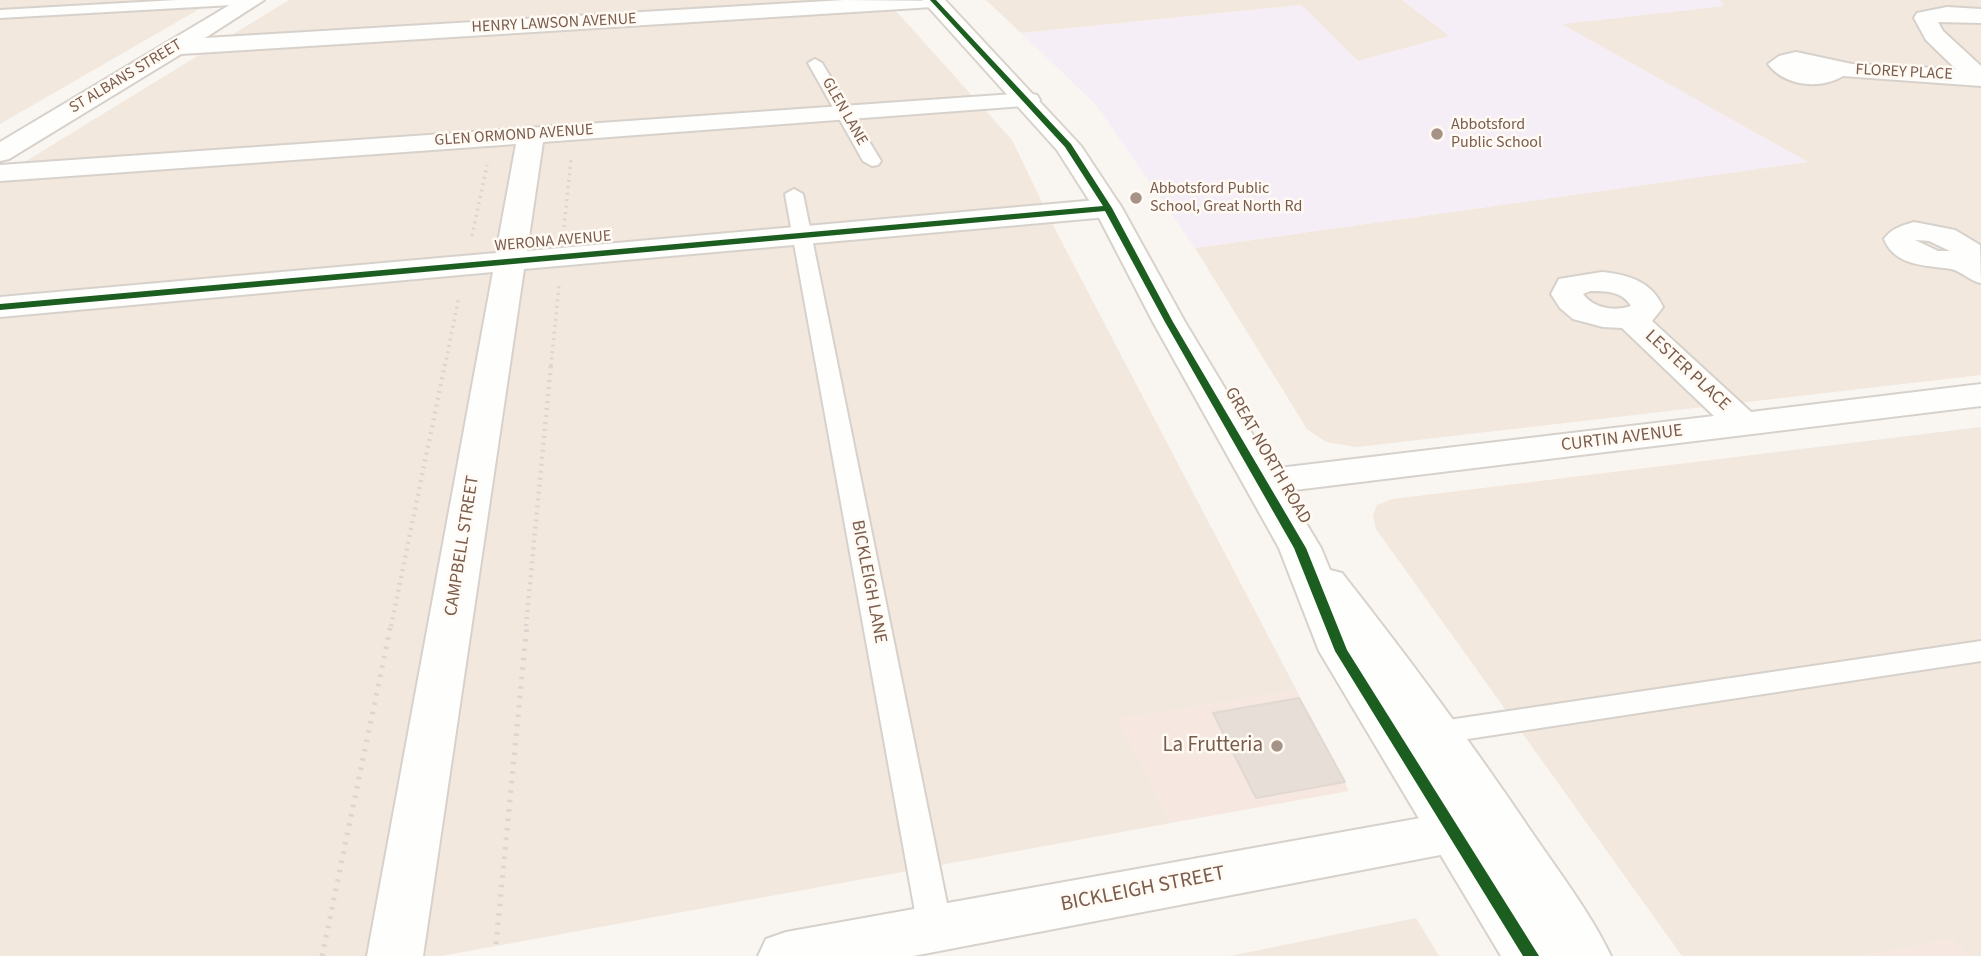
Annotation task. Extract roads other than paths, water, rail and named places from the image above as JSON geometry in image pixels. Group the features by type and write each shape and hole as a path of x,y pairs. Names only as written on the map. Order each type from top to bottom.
{"street":[{"name":"ST ALBANS STREET","path":"0,153 251,0"},
{"name":"HENRY LAWSON AVENUE","path":"176,47 933,0"},
{"name":"GREAT NORTH ROAD","path":"933,0 1068,146 1108,208 1169,322 1300,548 1341,651 1416,736 1476,828 1583,956"},
{"path":"1979,78 1934,35 1925,18 1948,15 1981,16"},
{"name":"FLOREY PLACE","path":"1832,69 1979,78"},
{"name":"GLEN ORMOND AVENUE","path":"0,173 1028,100"},
{"name":"CAMPBELL STREET","path":"395,956 531,135"},
{"name":"WERONA AVENUE","path":"0,307 1108,208"},
{"name":"LESTER PLACE","path":"1630,318 1743,424"},
{"name":"CURTIN AVENUE","path":"1262,482 1981,395"},
{"name":"GREAT NORTH ROAD","path":"1476,828 1531,956"},
{"name":"BICKLEIGH STREET","path":"786,956 1476,828"}],"lane":[{"path":"0,14 251,0"},
{"name":"GLEN LANE","path":"815,63 872,161"},
{"name":"BICKLEIGH LANE","path":"794,194 935,928"},
{"path":"1416,736 1981,651"}],"place":[{"name":"Abbotsford Public School","path":"1437,134"},
{"name":"Abbotsford Public School, Great North Rd","path":"1136,198"},
{"name":"La Frutteria","path":"1277,746"}]}
